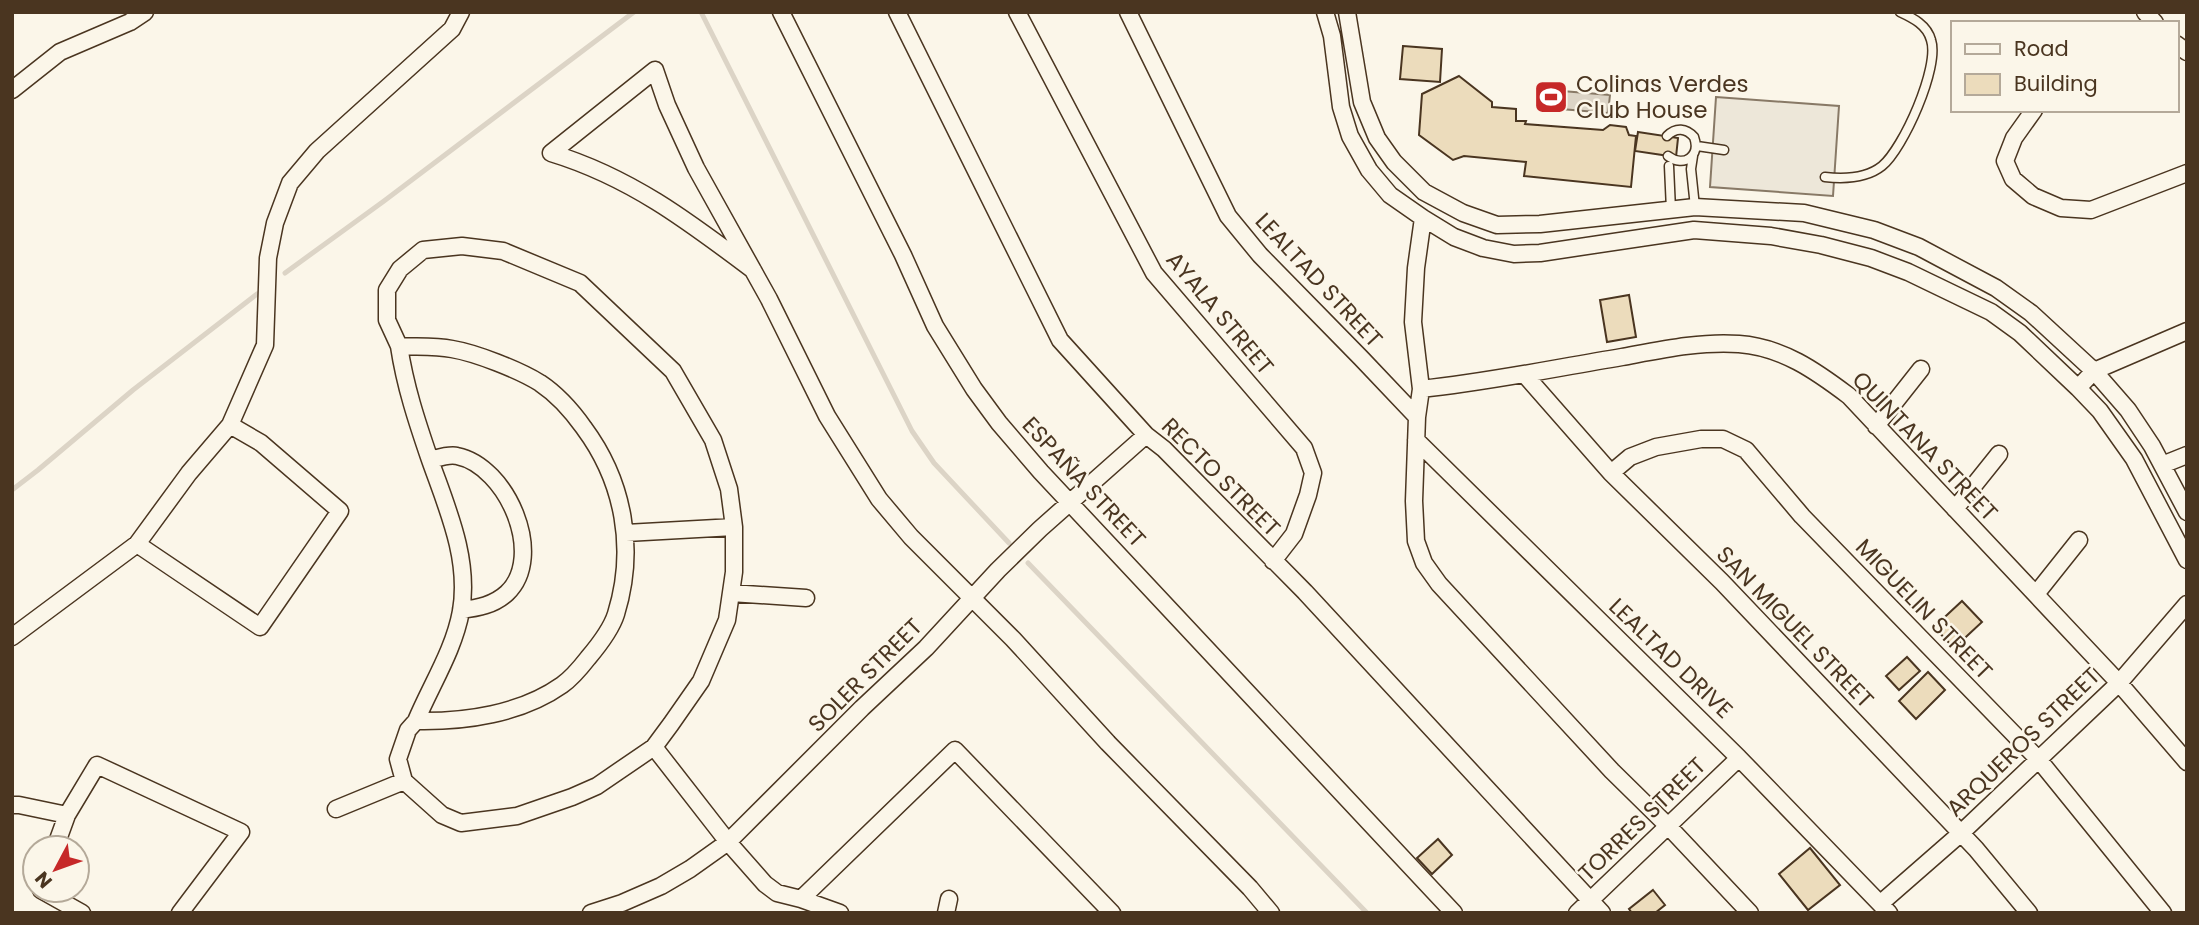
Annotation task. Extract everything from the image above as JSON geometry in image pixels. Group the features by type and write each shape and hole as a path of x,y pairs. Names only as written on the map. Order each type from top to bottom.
{"street":[{"path":"12,90 60,52 130,22 145,12"},
{"path":"12,637 137,544 189,473 230,425 265,345 268,258 275,223 290,183 317,150 452,29 461,12"},
{"name":"ESPAÑA STREET","path":"781,12 903,255 934,326 999,423 1041,472 1072,502 1454,913"},
{"name":"RECTO STREET","path":"897,12 1060,340 1146,435 1164,449 1305,592 1602,913"},
{"name":"AYALA STREET","path":"1017,12 1154,273 1304,447 1310,459 1312,473 1308,495 1294,534 1273,561"},
{"name":"LEALTAD STREET","path":"1128,12 1228,216 1260,254 1417,417"},
{"path":"1325,12 1332,36 1341,107 1350,135 1368,170 1390,195 1423,218 1454,237 1483,248 1514,254 1540,253 1694,230 1771,236 1821,245 1871,258 1908,272 1990,312 2020,333 2078,388 2100,411 2134,459 2187,560"},
{"path":"1347,12 1362,102 1377,138 1394,162 1424,192 1463,213 1497,225 1541,224 1695,207 1804,213 1874,230 1920,247 1976,276 2022,306 2094,370 2128,410 2152,446 2187,512"},
{"path":"753,271 679,215 650,197 588,165 551,153 655,70 667,105 696,168 753,271 802,361 827,416 879,499 911,537 1013,639 1172,810 1250,888 1270,913"},
{"path":"2034,112 2014,138 2005,161 2014,179 2032,196 2061,208 2091,210 2187,173"},
{"path":"1423,218 1416,268 1413,322 1421,389 1417,417 1414,501 1416,541 1424,563 1439,584 1612,771 1669,827 1749,913"},
{"path":"462,246 503,251 580,283 673,371 713,440 729,489 734,527 731,593 727,620 701,681 654,747 597,786 517,816 461,824 442,815 404,781 398,759 408,730 416,720 455,635 461,610 461,567 454,527 430,460 405,382 399,346 387,320 387,290 400,269 423,250 462,246"},
{"path":"2078,388 2094,370 2187,331"},
{"name":"QUINTANA STREET","path":"1421,389 1525,376 1691,346 1740,344 1777,352 1813,369 1849,396 2119,683 2187,762"},
{"path":"399,346 452,349 479,357 540,383 562,401 597,445 608,467 621,502 626,533 622,589 615,616 602,641 565,683 538,699 478,717 443,722 416,720"},
{"path":"1876,426 1921,369"},
{"name":"SAN MIGUEL STREET","path":"1525,376 1611,473 1722,582 1960,834 2029,913"},
{"path":"137,544 260,626 340,511 261,443 230,425"},
{"name":"SOLER STREET","path":"591,913 661,886 728,842 926,648 1040,529 1146,435"},
{"name":"MIGUELIN STREET","path":"1611,473 1630,457 1656,447 1701,439 1723,439 1746,450 1802,516 2039,760 2163,913"},
{"name":"LEALTAD DRIVE","path":"1416,440 1739,758 1885,908"},
{"path":"1955,509 1999,454"},
{"path":"2162,464 2187,455"},
{"path":"430,460 457,456 493,477 515,510 521,535 521,569 516,583 495,602 480,608 461,610"},
{"path":"626,533 734,527"},
{"path":"2036,594 2079,540"},
{"path":"731,593 806,598"},
{"name":"ARQUEROS STREET","path":"1885,908 2119,683 2187,604"},
{"path":"654,747 728,842 765,884 777,893 840,913"},
{"path":"801,899 955,750 1112,913"},
{"name":"TORRES STREET","path":"1577,913 1739,758"},
{"path":"60,834 67,815 97,765 241,832 180,913"},
{"path":"336,809 404,781"},
{"path":"12,805 67,815"},
{"path":"66,904 82,913"}],"lane":[{"path":"1825,177 1856,176 1875,171 1882,166 1894,153 1918,106 1933,62 1931,39 1920,23 1900,12"},
{"path":"1667,136 1674,131 1683,130 1695,137 1697,146 1691,169 1695,207"},
{"path":"1697,146 1724,150"},
{"path":"1668,156 1680,162 1693,156"},
{"path":"1669,166 1671,210"}],"shaded area":[{"path":"1562,91 1610,95 1608,113 1561,109"},
{"path":"1716,97 1839,106 1833,196 1710,187"}],"building":[{"path":"1403,46 1442,49 1440,82 1400,79"},
{"name":"Colinas Verdes Club House","path":"1459,76 1492,102 1492,107 1516,109 1516,121 1526,121 1525,124 1603,130 1610,125 1626,127 1629,135 1636,136 1631,187 1524,176 1526,162 1464,156 1453,160 1419,135 1422,94"},
{"path":"1638,132 1678,138 1676,157 1635,151"},
{"path":"1629,295 1636,337 1607,342 1600,300"},
{"path":"1962,601 1982,622 1954,648 1934,627"},
{"path":"1907,657 1920,671 1899,690 1886,676"},
{"path":"1928,672 1945,690 1916,719 1899,701"},
{"path":"1438,839 1452,855 1432,874 1417,858"},
{"path":"1810,848 1840,885 1808,910 1779,874"},
{"path":"1653,890 1665,905 1655,913 1632,913 1629,909"}],"waterway":[{"path":"285,273 634,12"},
{"path":"701,12 912,431 934,463 1009,543"},
{"path":"12,490 133,390 257,294"},
{"path":"1028,563 1367,913"}],"place":[{"name":"Colinas Verdes Club House","path":"1551,97"}]}
